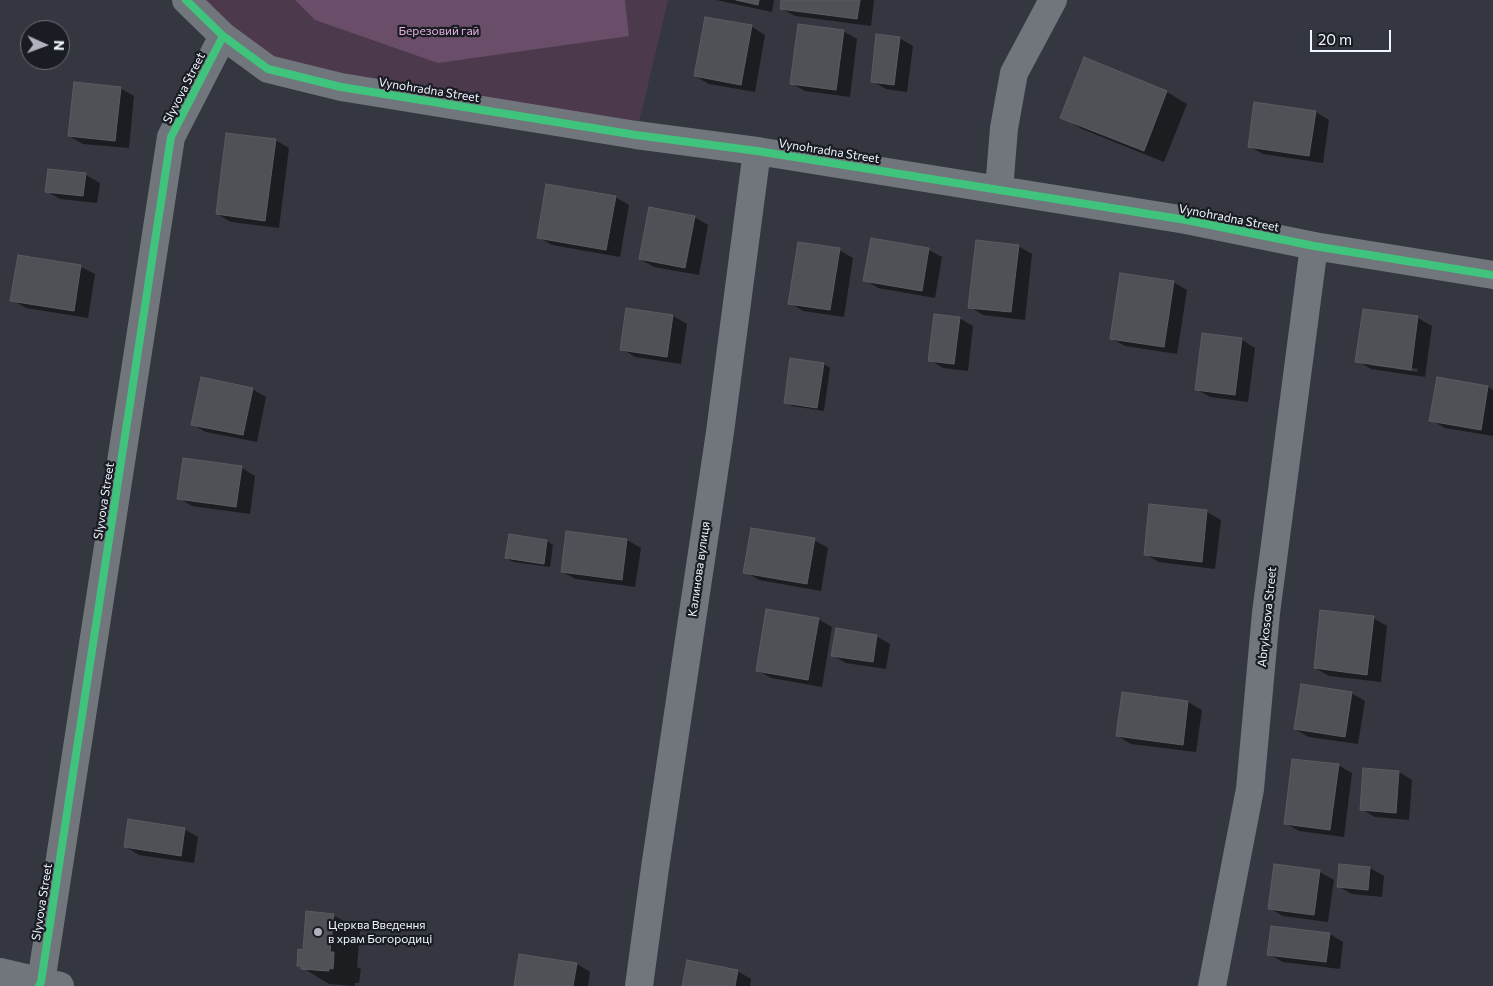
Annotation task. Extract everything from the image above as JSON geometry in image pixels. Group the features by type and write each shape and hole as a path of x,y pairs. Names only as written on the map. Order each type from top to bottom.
{"street":[{"name":"Vynohradna Street","path":"186,0 224,36 268,69 341,87 1186,220 1314,246 1493,275"},
{"path":"999,190 1004,128 1014,74 1053,0"},
{"name":"Slyvova Street","path":"47,985 171,137 224,36"},
{"name":"Калинова вулиця","path":"639,986 656,858 720,432 757,151"},
{"name":"Abrykosova Street","path":"1212,986 1250,789 1266,614 1314,246"},
{"path":"0,972 47,985"}],"green space":[{"path":"186,0 295,0 315,20 629,36 625,0 668,0 636,135 268,69"},
{"name":"Березовий гай","path":"295,0 625,0 629,36 438,63 315,20"}],"building":[{"path":"736,0 759,0 758,5"},
{"path":"781,0 860,0 857,19 780,9"},
{"path":"705,17 752,25 741,85 694,76"},
{"path":"798,24 844,30 836,90 790,84"},
{"path":"876,34 900,37 894,85 871,82"},
{"path":"1084,57 1167,91 1144,151 1060,118"},
{"path":"74,82 121,87 115,141 68,136"},
{"path":"1254,102 1316,111 1309,156 1248,147"},
{"path":"226,133 276,139 265,221 216,214"},
{"path":"48,169 86,173 83,196 45,192"},
{"path":"546,184 616,196 606,250 537,238"},
{"path":"649,207 695,216 685,268 639,259"},
{"path":"871,238 929,248 922,291 863,281"},
{"path":"976,240 1019,245 1011,312 968,308"},
{"path":"798,242 840,248 830,310 788,304"},
{"path":"18,255 81,265 74,311 10,301"},
{"path":"1120,273 1174,281 1164,347 1110,339"},
{"path":"626,308 673,315 667,357 620,350"},
{"path":"1363,309 1418,316 1411,370 1355,362"},
{"path":"934,314 960,317 954,364 928,361"},
{"path":"1202,333 1242,338 1235,395 1195,390"},
{"path":"790,358 824,363 817,408 784,403"},
{"path":"201,377 253,388 243,435 191,425"},
{"path":"1437,377 1488,386 1481,430 1429,421"},
{"path":"183,458 242,466 236,507 177,499"},
{"path":"1149,504 1207,510 1202,562 1144,555"},
{"path":"751,528 815,538 807,584 743,573"},
{"path":"566,531 627,539 622,580 561,572"},
{"path":"509,534 547,540 544,564 505,558"},
{"path":"766,609 819,618 808,680 756,671"},
{"path":"1320,610 1374,616 1367,675 1314,668"},
{"path":"836,628 877,635 873,662 831,656"},
{"path":"1301,684 1352,692 1345,737 1294,729"},
{"path":"1122,692 1188,701 1183,745 1116,736"},
{"path":"1292,759 1339,764 1330,830 1284,824"},
{"path":"1363,768 1399,771 1396,813 1360,810"},
{"path":"128,819 185,828 181,856 124,847"},
{"path":"1274,864 1320,870 1314,915 1268,909"},
{"path":"1339,864 1370,867 1368,890 1337,887"},
{"name":"Церква Введення в храм Богородиці","path":"306,911 334,914 330,952 334,952 333,969 329,968 329,971 301,969 301,966 297,966 298,949 303,950"},
{"path":"1271,926 1330,933 1326,962 1267,955"},
{"path":"519,954 577,963 573,986 514,986"},
{"path":"687,960 738,970 735,986 682,986"}],"cycle path":[{"path":"186,0 223,36 268,69 341,87 636,135 757,151 1186,220 1314,246 1493,275"},
{"path":"39,986 171,137 223,36"}],"place":[{"name":"Церква Введення в храм Богородиці","path":"318,932"}]}
